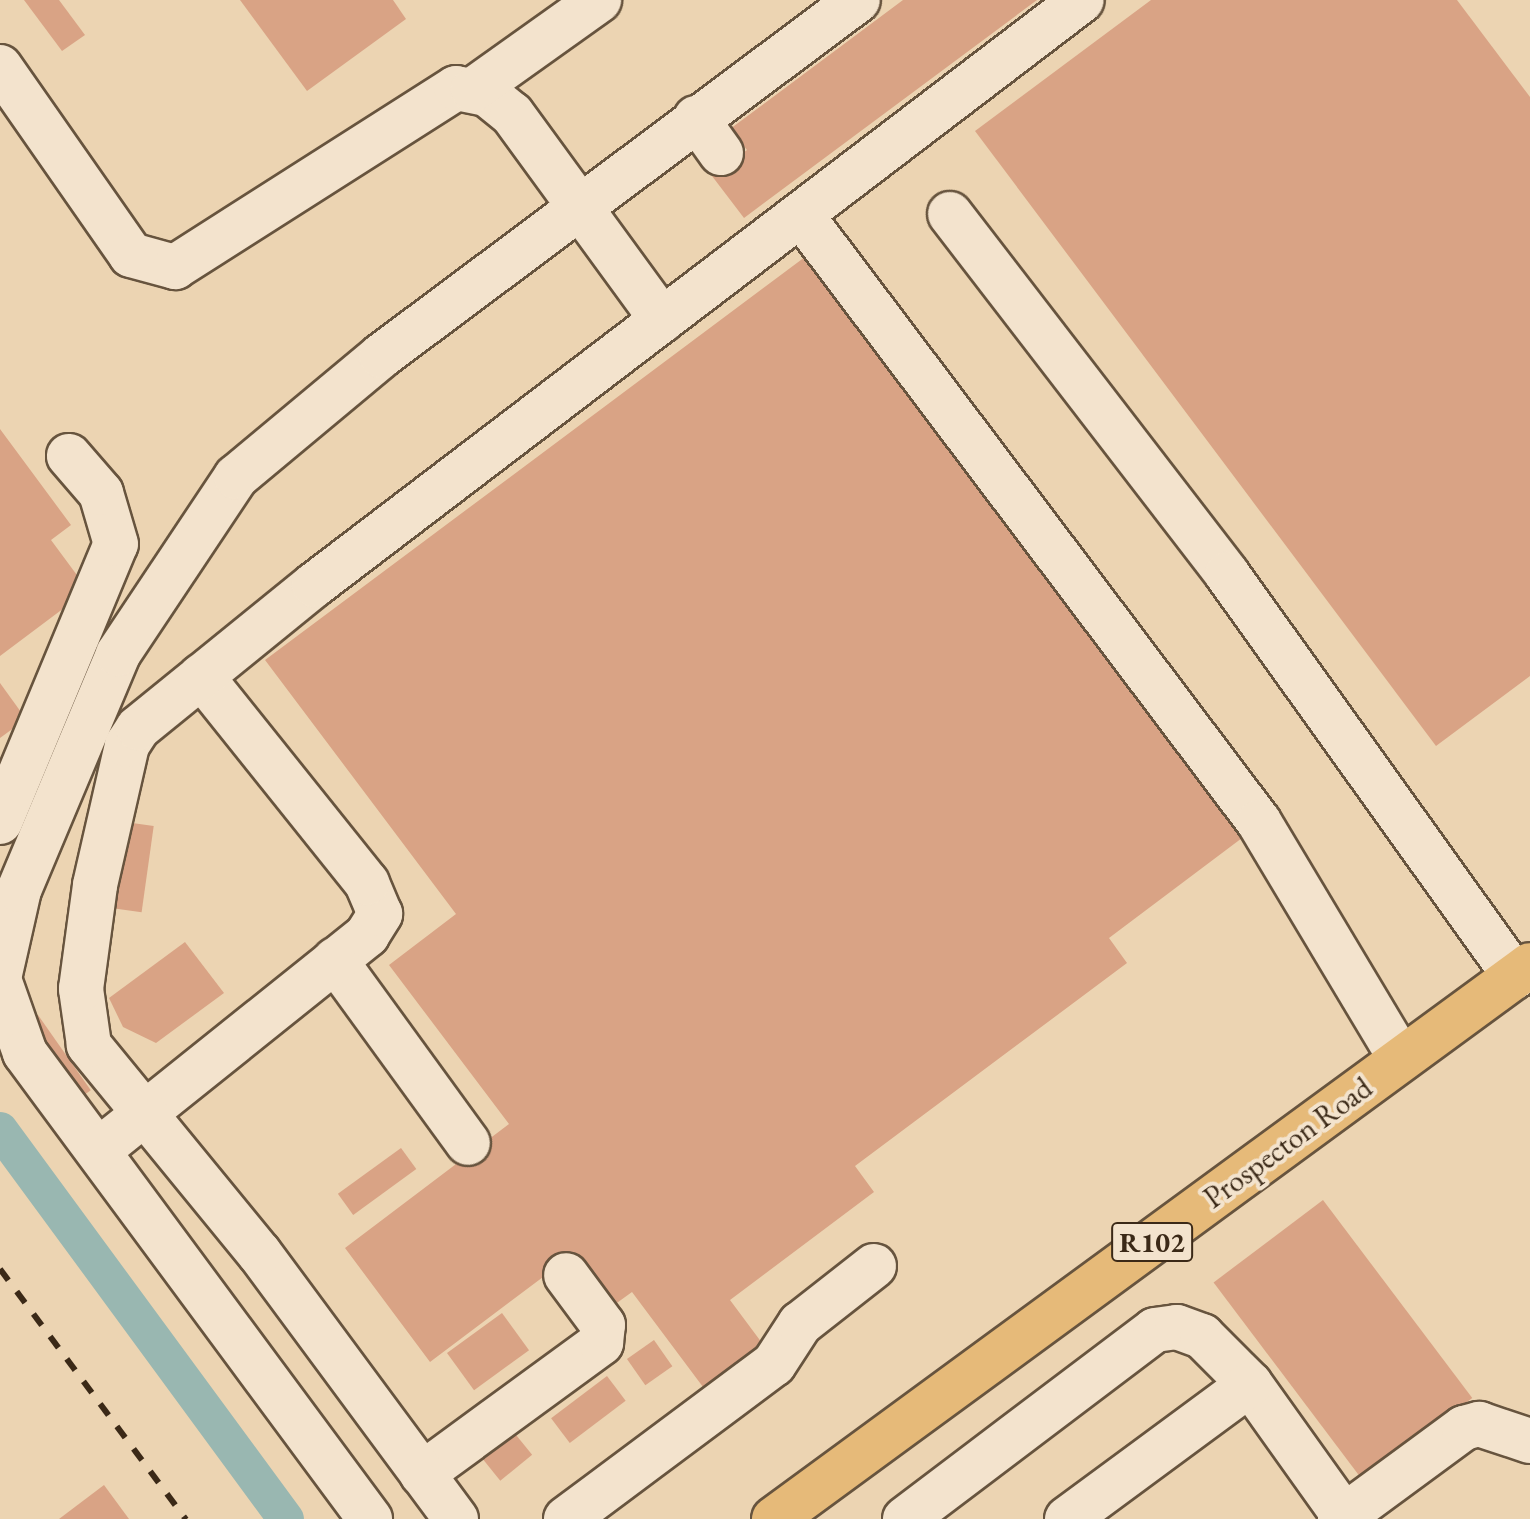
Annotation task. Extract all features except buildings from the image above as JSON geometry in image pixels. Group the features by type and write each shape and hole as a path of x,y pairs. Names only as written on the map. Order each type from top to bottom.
{"main road":[{"name":"Prospecton Road","path":"774,1519 1522,970"}],"lane":[{"path":"473,90 599,0"},
{"path":"0,974 19,890 118,654 236,477 579,206 858,0"},
{"path":"456,1519 89,1045 82,1025 93,900 130,737 201,676 1082,0"},
{"path":"0,67 131,255 175,267 456,88 473,90 512,114 662,320"},
{"path":"696,118 721,153"},
{"path":"950,214 1227,574 1522,970"},
{"path":"802,216 1259,822 1401,1059"},
{"path":"0,822 116,544 101,493 69,456"},
{"path":"99,1150 143,1111 367,935 380,914 376,900 201,676"},
{"path":"335,960 468,1143"},
{"path":"0,982 25,1053 370,1519"},
{"path":"566,1519 774,1364 800,1324 874,1266"},
{"path":"422,1474 601,1343 603,1325 566,1275"},
{"path":"905,1519 1155,1330 1202,1336 1250,1384 1342,1518 1464,1428 1479,1424 1530,1441"},
{"path":"1067,1519 1250,1384"}],"waterway":[{"path":"0,1130 286,1519"}],"railway":[{"path":"0,1269 186,1519"}]}
